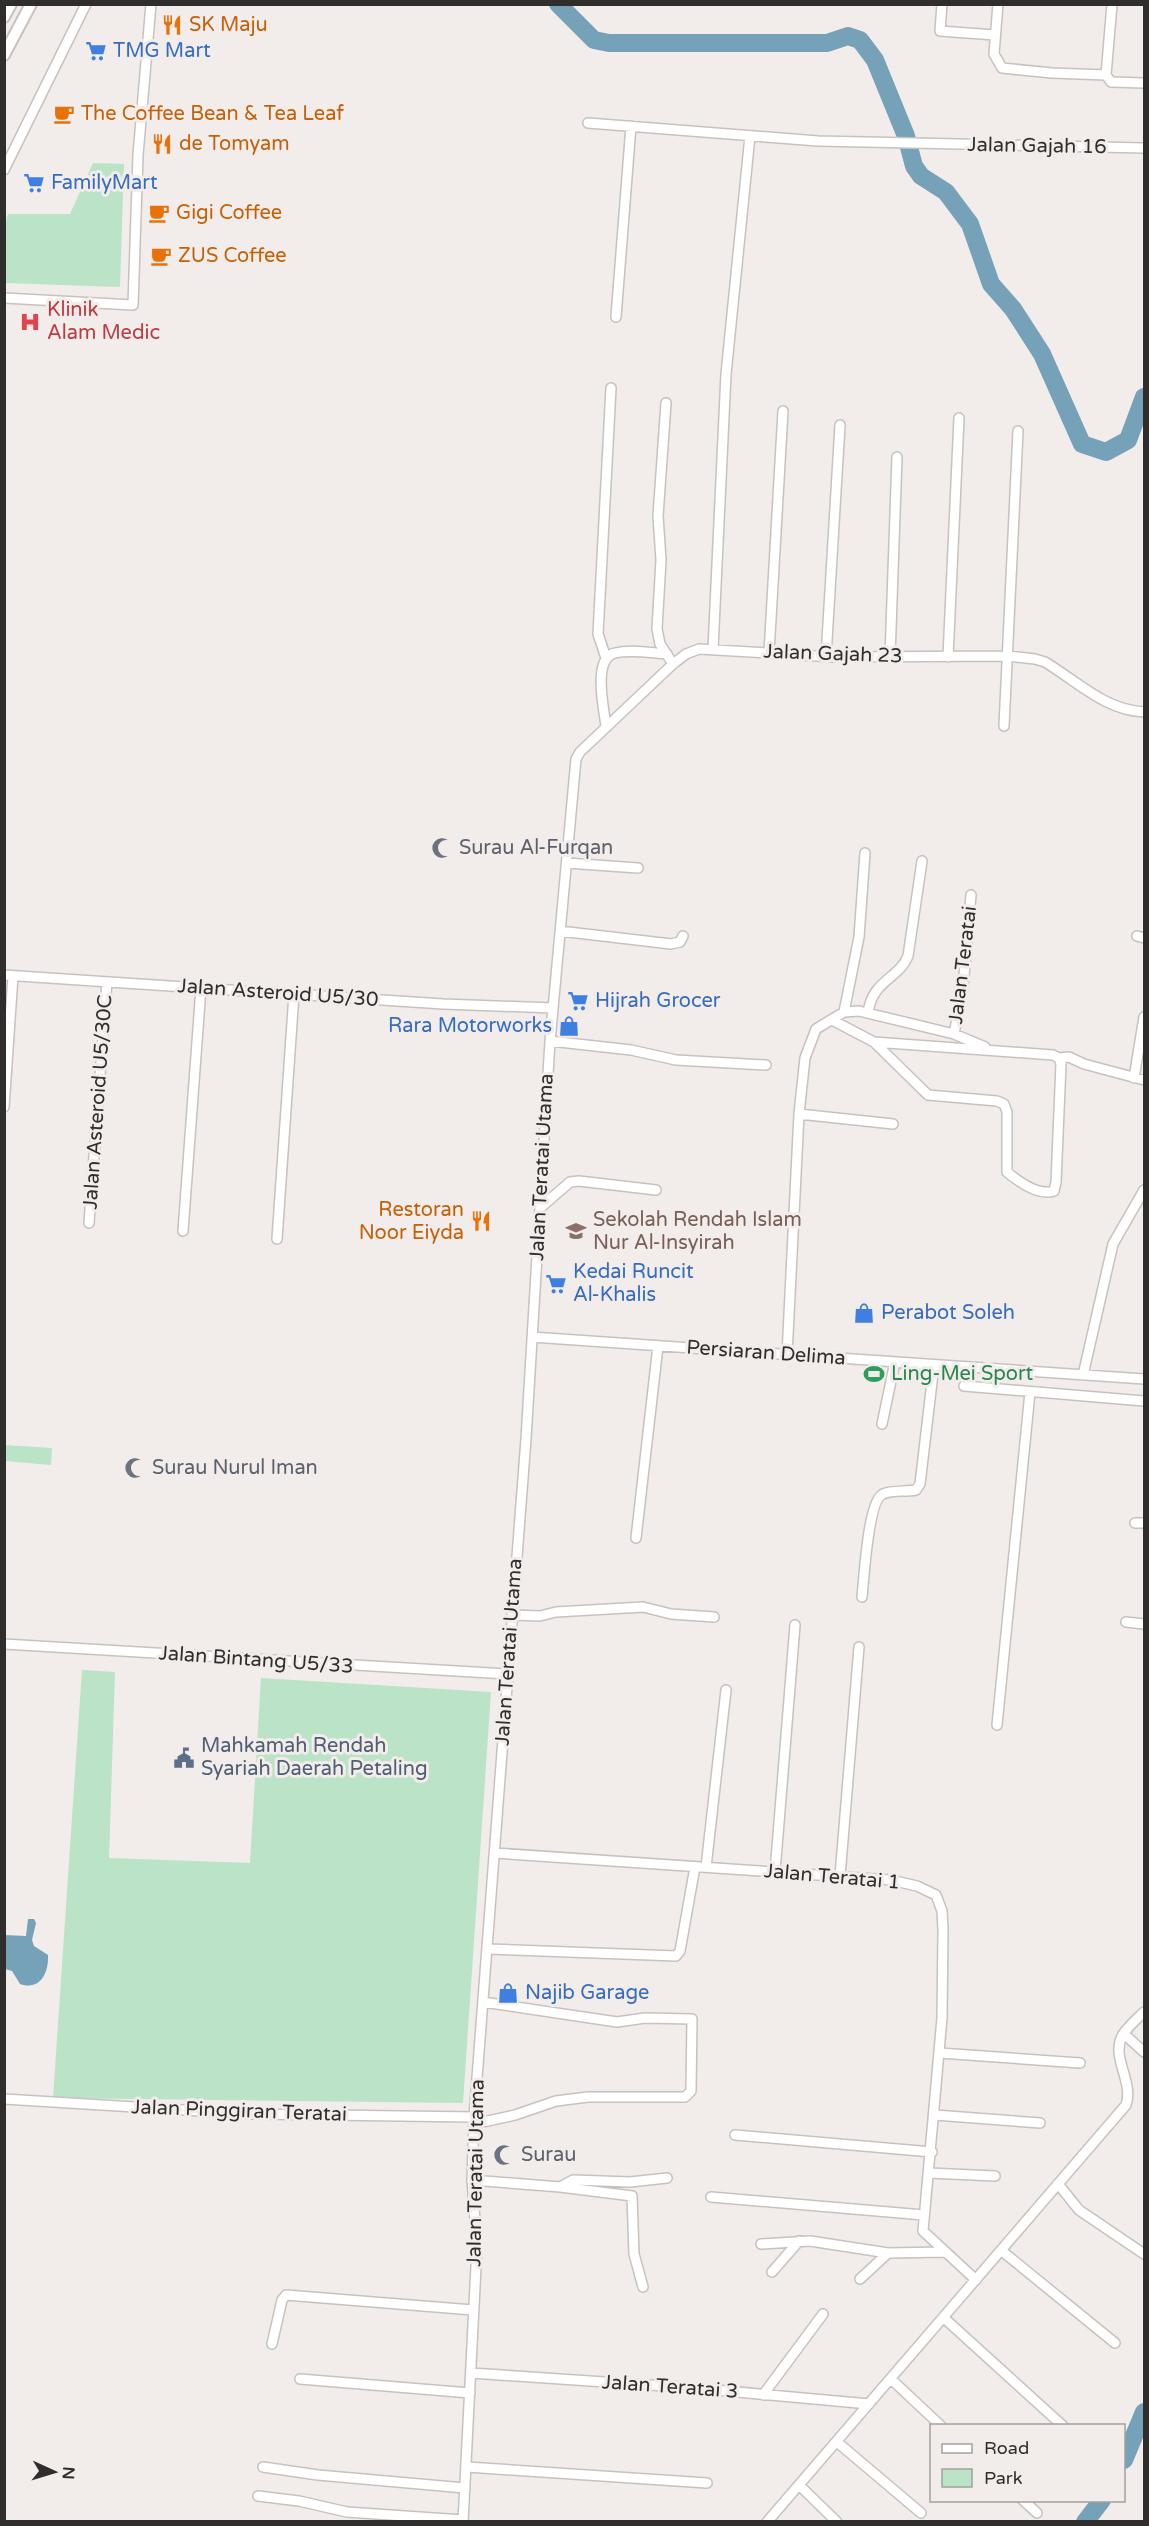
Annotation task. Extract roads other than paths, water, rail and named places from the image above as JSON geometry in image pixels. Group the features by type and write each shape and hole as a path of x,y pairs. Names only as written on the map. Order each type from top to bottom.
{"street":[{"path":"4,17 11,4"},
{"path":"4,55 31,4"},
{"path":"4,170 86,4"},
{"path":"4,298 133,305 138,155 151,4"},
{"path":"942,4 940,31 995,35"},
{"path":"998,4 994,54 1002,68 1106,75"},
{"path":"1112,4 1106,75 1111,82 1144,83"},
{"name":"Jalan Gajah 16","path":"588,123 818,141 1144,148"},
{"path":"616,317 631,126"},
{"path":"713,649 726,374 750,136"},
{"path":"606,658 598,634 611,388"},
{"path":"666,403 658,516 661,560 657,629 660,644 673,663"},
{"path":"769,653 783,411"},
{"path":"948,657 959,418"},
{"path":"826,657 840,425"},
{"path":"1004,726 1018,430"},
{"path":"890,657 897,457"},
{"name":"Jalan Gajah 23","path":"572,784 576,759 606,726 673,663 692,650 713,649 826,657 1008,656 1035,659 1045,662 1114,706 1144,712"},
{"path":"606,726 601,670 606,658 614,653 667,654"},
{"name":"Jalan Teratai Utama","path":"463,2521 477,2247 472,2180 474,2121 532,1337 550,1041 572,784"},
{"path":"844,1012 859,937 865,853"},
{"path":"868,1013 869,1001 874,993 905,963 908,956 922,861"},
{"path":"567,863 639,868"},
{"name":"Jalan Teratai","path":"954,1034 963,987 971,895"},
{"path":"560,931 671,944 680,942 683,936"},
{"path":"4,1107 9,975"},
{"name":"Jalan Asteroid U5/30","path":"9,975 443,1004 553,1008"},
{"name":"Jalan Asteroid U5/30C","path":"88,1223 106,982"},
{"path":"183,1231 201,988"},
{"path":"277,1239 294,994"},
{"path":"787,1354 799,1114 805,1058 816,1029 844,1012 868,1013 954,1034 995,1050"},
{"path":"1134,1078 1144,1017"},
{"path":"832,1020 874,1042 928,1095 997,1101 1004,1104 1007,1112 1008,1172 1022,1184 1051,1193 1054,1191 1056,1182 1061,1064 1059,1058"},
{"path":"550,1041 631,1050 676,1060 766,1065"},
{"path":"874,1042 1069,1057 1084,1064 1144,1080"},
{"path":"799,1114 893,1124"},
{"path":"540,1208 570,1182 579,1181 656,1190"},
{"path":"1083,1375 1113,1244 1144,1190"},
{"name":"Persiaran Delima","path":"532,1337 1144,1379"},
{"path":"636,1538 658,1346"},
{"path":"882,1424 895,1362"},
{"path":"862,1597 872,1516 877,1499 885,1493 916,1491 921,1484 934,1365"},
{"path":"964,1386 1144,1401"},
{"path":"998,1725 1029,1392"},
{"path":"512,1615 540,1616 556,1612 643,1607 671,1614 714,1617"},
{"path":"1126,1622 1144,1624"},
{"path":"775,1872 795,1625"},
{"name":"Jalan Bintang U5/33","path":"4,1644 354,1667 507,1674"},
{"path":"840,1876 860,1647"},
{"path":"706,1867 726,1690"},
{"name":"Jalan Teratai 1","path":"495,1853 891,1880 932,1892 939,1900 943,1930 940,2053 924,2215 925,2235 976,2280"},
{"path":"488,1949 676,1956 680,1951 695,1867"},
{"name":"Jalan Pinggiran Teratai","path":"4,2099 217,2112 474,2121 515,2115 556,2101 588,2097 685,2097 691,2091 692,2019 645,2018 617,2022 483,2002"},
{"path":"767,2522 1126,2105 1129,2091 1119,2052 1124,2034 1144,2012"},
{"path":"1124,2034 1144,2052"},
{"path":"940,2053 1080,2063"},
{"path":"935,2115 1040,2123"},
{"path":"735,2135 932,2152"},
{"path":"929,2173 995,2176"},
{"path":"560,2187 573,2180 630,2182 667,2178"},
{"path":"472,2180 632,2196 634,2254 643,2287"},
{"path":"1059,2185 1079,2210 1144,2254"},
{"path":"711,2197 924,2215"},
{"path":"761,2244 799,2241 888,2253 944,2252"},
{"path":"772,2272 799,2241"},
{"path":"1002,2251 1115,2343"},
{"path":"860,2279 888,2253"},
{"path":"272,2344 282,2300 288,2295 473,2310"},
{"path":"763,2395 823,2314"},
{"path":"944,2318 1061,2424"},
{"name":"Jalan Teratai 3","path":"471,2373 869,2404"},
{"path":"300,2379 470,2393"},
{"path":"891,2379 939,2424"},
{"path":"837,2442 921,2513"},
{"path":"263,2467 318,2475 465,2488"},
{"path":"467,2467 707,2483"},
{"path":"799,2485 837,2522"},
{"path":"258,2496 299,2501 347,2512 463,2521"},
{"path":"1025,2502 1037,2513"}],"water":[{"path":"28,1919 34,1919 36,1923 32,1940 34,1946 48,1955 48,1962 42,1979 38,1983 27,1986 20,1984 12,1971 5,1969 4,1935 26,1936"}],"waterway":[{"path":"558,4 594,40 609,43 827,43 848,36 860,40 875,60 906,136 914,166 921,176 946,192 970,224 991,284 1013,309 1042,354 1082,444 1106,452 1128,440 1144,397"},
{"path":"1125,2458 1144,2412"},
{"path":"1085,2522 1100,2502"}],"place":[{"name":"SK Maju","path":"172,25"},
{"name":"TMG Mart","path":"96,51"},
{"name":"The Coffee Bean & Tea Leaf","path":"64,114"},
{"name":"de Tomyam","path":"162,144"},
{"name":"FamilyMart","path":"34,183"},
{"name":"Gigi Coffee","path":"159,213"},
{"name":"ZUS Coffee","path":"161,256"},
{"name":"Klinik Alam Medic","path":"30,322"},
{"name":"Surau Al-Furqan","path":"442,848"},
{"name":"Hijrah Grocer","path":"578,1001"},
{"name":"Rara Motorworks","path":"569,1026"},
{"name":"Restoran Noor Eiyda","path":"481,1221"},
{"name":"Sekolah Rendah Islam Nur Al-Insyirah","path":"576,1231"},
{"name":"Kedai Runcit Al-Khalis","path":"556,1284"},
{"name":"Perabot Soleh","path":"864,1313"},
{"name":"Ling-Mei Sport","path":"874,1374"},
{"name":"Surau Nurul Iman","path":"135,1468"},
{"name":"Mahkamah Rendah Syariah Daerah Petaling","path":"184,1758"},
{"name":"Najib Garage","path":"508,1993"},
{"name":"Surau","path":"504,2155"}]}
